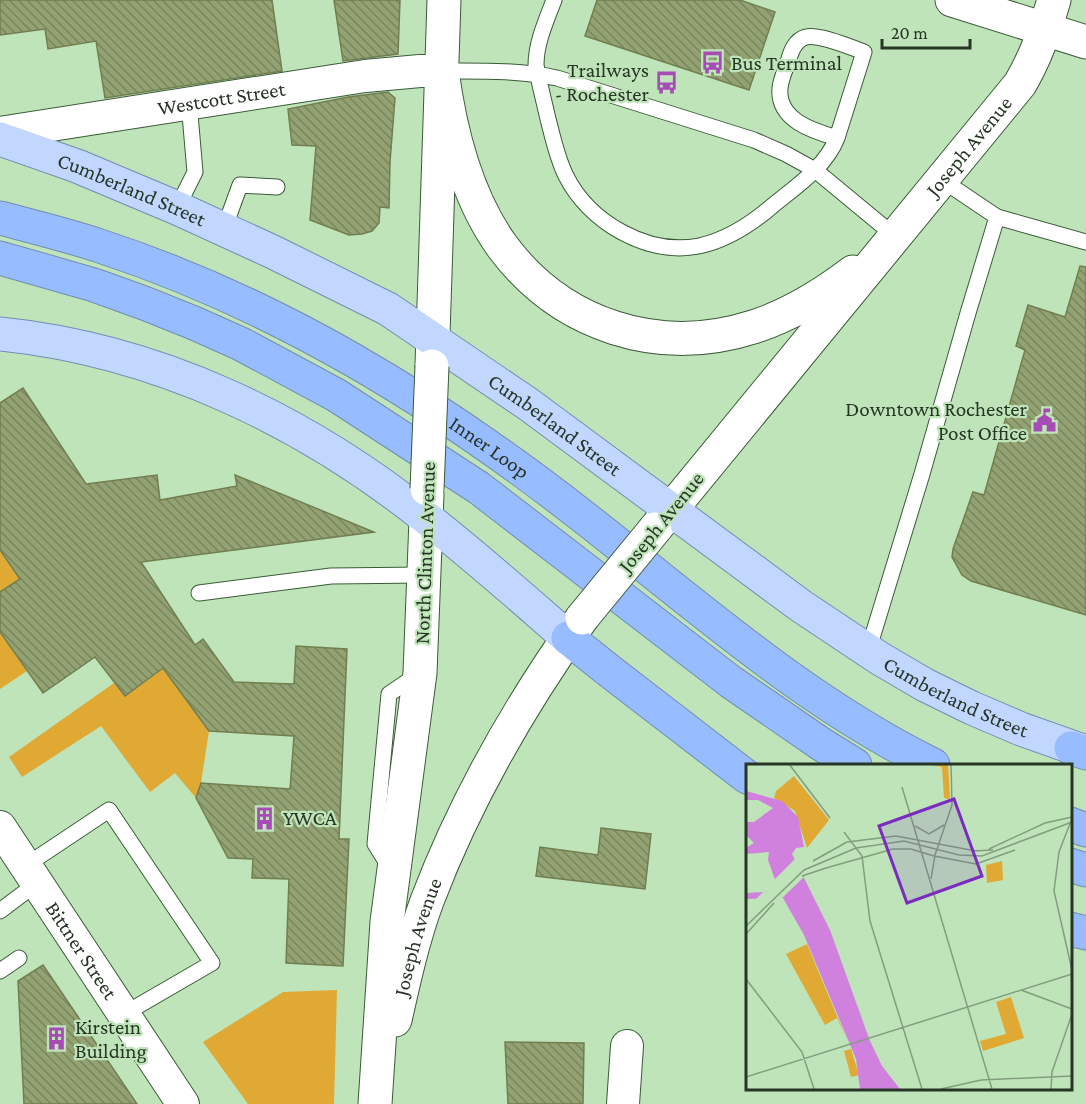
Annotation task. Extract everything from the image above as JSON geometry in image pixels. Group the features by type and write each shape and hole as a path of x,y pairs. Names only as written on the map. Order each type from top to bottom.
{"highway":[{"name":"Inner Loop","path":"0,218 100,246 192,280 301,331 349,357 445,417 502,457 792,679 880,736 931,764"},
{"name":"Inner Loop","path":"0,258 94,285 194,323 241,344 336,394 479,488 731,682 853,764"},
{"path":"575,628 612,673 746,776"},
{"path":"1071,824 1086,830"},
{"path":"1071,864 1086,870"},
{"path":"1071,929 1086,933"}],"main road":[{"name":"North Clinton Avenue","path":"376,1104 384,962 393,872 420,673 444,0"},
{"path":"952,0 1050,15 1086,42"},
{"name":"Joseph Avenue","path":"376,1104 417,930 436,878 488,770 550,663 575,628 1020,84 1031,65 1050,15"},
{"path":"442,71 454,132 467,176 482,211 501,244 526,274 553,297 586,317 606,325 642,335 681,338 719,335 754,327 813,298 864,264 896,237"},
{"name":"Cumberland Street","path":"0,139 77,166 177,207 388,309 432,353 528,404 663,520 801,606 868,651 925,685 972,708 1081,751"},
{"path":"0,334 75,346 127,359 226,394 272,416 427,504 575,628"}],"street":[{"name":"Westcott Street","path":"0,133 383,73 442,71"},
{"name":"Bittner Street","path":"0,827 183,1104"},
{"path":"623,1104 627,1046"}],"lane":[{"path":"554,0 537,49 536,65 556,149 566,176 583,201 621,232 636,239 681,248 714,242 760,216 815,170 828,155 837,138 864,52 820,38 804,38 798,42 790,54 780,87 781,100 796,122 837,138"},
{"path":"442,71 538,74 568,81 754,140 815,170 896,237"},
{"path":"177,207 195,172 189,103"},
{"path":"942,180 997,217 1086,242"},
{"path":"224,229 240,185 277,187"},
{"path":"868,651 997,217"},
{"path":"199,593 331,576 424,575"},
{"path":"0,911 31,874 109,810 212,963 124,1014"},
{"path":"0,971 19,958"}],"shaded area":[{"path":"0,551 20,579 0,592"},
{"path":"0,632 27,671 0,689"},
{"path":"163,668 209,731 201,783 196,798 175,773 150,792 101,726 22,777 9,757 114,683 125,696"},
{"path":"337,990 334,1104 248,1104 203,1042 283,992"}],"building":[{"path":"0,0 272,0 282,71 105,98 96,41 48,49 45,29 0,35"},
{"path":"334,0 400,0 398,54 343,61"},
{"name":"Bus Terminal","path":"597,0 740,0 775,12 749,90 585,36"},
{"path":"388,92 395,98 389,208 380,207 379,223 372,231 362,234 349,235 310,220 316,146 292,145 288,109"},
{"name":"Downtown Rochester Post Office","path":"1080,266 1086,267 1086,615 971,581 962,575 952,557 973,492 984,495 1025,350 1016,346 1028,305 1065,317"},
{"path":"23,388 86,484 157,475 160,500 237,486 235,475 374,532 141,562 195,645 203,639 234,682 294,684 296,646 347,649 339,839 349,839 343,966 286,963 289,879 252,878 253,859 228,858 196,798 201,783 290,789 294,736 209,731 163,668 125,696 95,657 43,693 0,632 0,592 20,579 0,550 0,403"},
{"path":"601,828 651,834 645,889 536,876 540,847 598,855"},
{"name":"Kirstein Building","path":"43,965 137,1104 24,1104 18,981"},
{"path":"505,1042 584,1043 583,1104 508,1104"}],"place":[{"name":"Bus Terminal","path":"713,63"},
{"name":"Trailways - Rochester","path":"667,82"},
{"name":"Downtown Rochester Post Office","path":"1045,421"},
{"name":"YWCA","path":"265,818"},
{"name":"Kirstein Building","path":"57,1039"}]}
